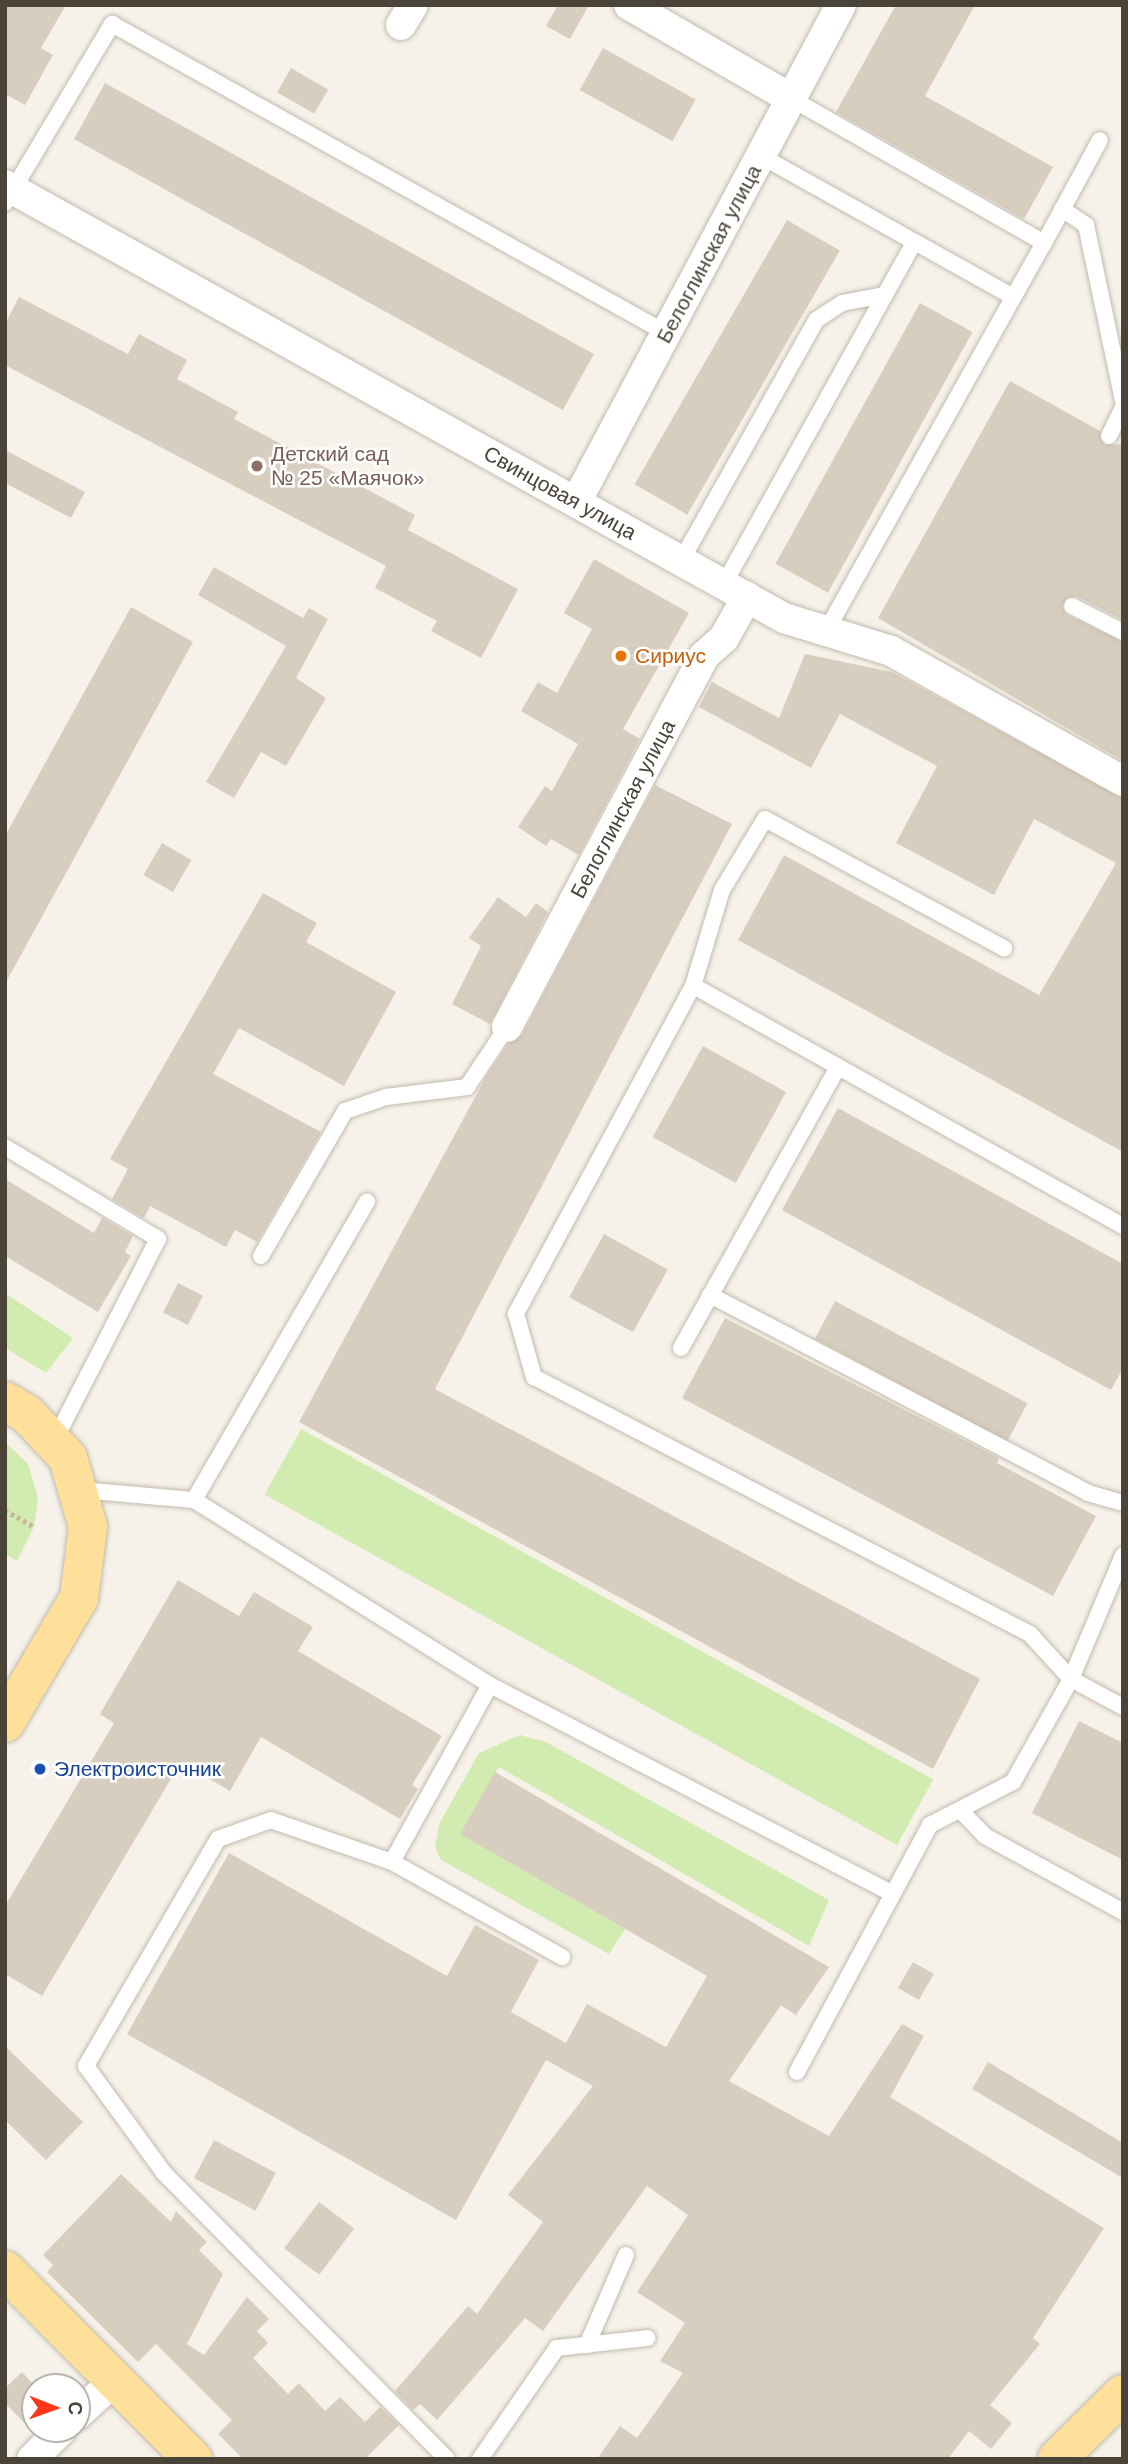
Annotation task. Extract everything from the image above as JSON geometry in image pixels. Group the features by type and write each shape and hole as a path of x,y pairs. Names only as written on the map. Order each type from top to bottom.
{"main road":[{"path":"5,1401 54,1441 81,1490 88,1527 79,1598 5,1723"},
{"path":"5,2270 193,2459"},
{"path":"1058,2459 1123,2394"}],"street":[{"path":"629,5 792,99"},
{"name":"Белоглинская улица","path":"576,502 841,5"},
{"name":"Свинцовая улица","path":"8,193 736,591 825,633 891,651 1123,781"},
{"name":"Белоглинская улица","path":"507,1027 704,656 724,638 736,591"},
{"path":"91,2401 114,2380"},
{"path":"32,2459 48,2443"}],"lane":[{"path":"8,193 112,24 666,333"},
{"path":"792,99 1044,243"},
{"path":"825,633 1100,140"},
{"path":"761,156 1013,297"},
{"path":"1062,209 1086,225 1123,401"},
{"path":"736,591 914,242"},
{"path":"681,561 816,320 842,303 885,296"},
{"path":"1109,436 1123,408"},
{"path":"1072,606 1123,632"},
{"path":"1004,948 765,819 722,890 693,986 516,1314 534,1377 1030,1634 1071,1679 1123,1707"},
{"path":"693,986 1123,1226"},
{"path":"261,1256 345,1111 386,1097 467,1087 507,1027"},
{"path":"681,1348 838,1067"},
{"path":"5,1147 158,1239 54,1441"},
{"path":"194,1500 366,1202"},
{"path":"710,1295 1088,1493 1123,1503"},
{"path":"81,1490 194,1500 490,1685 889,1892"},
{"path":"797,2072 889,1892 930,1825 1013,1783 1071,1679 1123,1555"},
{"path":"392,1861 490,1685"},
{"path":"960,1810 985,1836 1123,1912"},
{"path":"447,2459 164,2173 86,2066 218,1839 271,1820 392,1861 562,1957"},
{"path":"587,2345 626,2255"},
{"path":"480,2459 557,2348 647,2339"}],"path":[{"path":"5,1510 34,1528"}],"green space":[{"path":"5,1293 73,1338 46,1373 5,1348"},
{"path":"301,1429 933,1780 897,1845 265,1495"},
{"path":"5,1442 28,1464 38,1498 34,1527 17,1561 5,1554"},
{"path":"520,1735 546,1742 829,1900 809,1946 499,1767 461,1834 625,1929 609,1954 441,1860 435,1847 439,1824 479,1753"}],"building":[{"path":"5,5 66,5 41,48 53,55 25,105 5,94"},
{"path":"558,5 589,5 570,39 546,26"},
{"path":"896,5 975,5 925,96 1053,167 1024,219 836,112"},
{"path":"603,48 696,99 672,141 580,90"},
{"path":"291,68 328,90 314,114 277,92"},
{"path":"105,83 594,354 563,410 74,139"},
{"path":"787,220 840,250 687,515 634,484"},
{"path":"19,297 128,354 139,334 187,360 177,379 238,412 234,419 415,515 408,530 518,589 481,658 431,631 437,621 375,588 386,566 5,365 5,324"},
{"path":"920,303 972,332 828,593 776,564"},
{"path":"1010,381 1100,431 1104,445 1123,444 1123,620 1076,596 1062,606 1067,615 1123,642 1123,761 878,618"},
{"path":"5,450 85,492 71,518 5,483"},
{"name":"Сириус","path":"594,559 689,613 623,729 640,739 579,855 551,839 546,846 518,827 545,786 552,791 578,744 521,711 538,682 557,693 592,629 564,613"},
{"path":"214,567 303,618 309,608 328,619 296,678 326,698 286,766 261,752 234,798 206,782 286,646 198,595"},
{"path":"131,607 193,642 5,984 5,836"},
{"path":"805,654 892,672 1123,798 1123,1152 738,940 784,855 1039,995 1116,863 1034,819 994,895 896,843 937,766 840,714 811,768 699,707 712,682 779,718"},
{"path":"655,785 732,824 435,1389 980,1679 933,1769 299,1422 486,1077 508,1044 522,1035"},
{"path":"162,843 191,860 173,892 144,875"},
{"path":"263,893 317,923 306,942 396,992 344,1086 239,1028 213,1074 321,1132 257,1242 235,1230 226,1247 150,1206 144,1218 112,1199 128,1169 110,1159"},
{"path":"498,897 526,917 536,903 548,912 490,1024 452,1004 481,946 469,938"},
{"path":"703,1046 786,1092 736,1183 653,1137"},
{"path":"838,1108 1123,1264 1123,1368 1111,1390 782,1210"},
{"path":"5,1179 94,1233 102,1218 133,1236 125,1252 131,1256 98,1312 5,1256"},
{"path":"604,1234 668,1269 633,1332 569,1297"},
{"path":"178,1283 203,1296 188,1325 163,1312"},
{"path":"835,1301 1027,1403 1007,1441 815,1339"},
{"path":"725,1318 999,1458 997,1463 1096,1516 1053,1596 682,1398"},
{"path":"178,1580 239,1616 254,1592 313,1627 298,1651 442,1736 412,1785 418,1789 400,1819 261,1737 230,1791 181,1762 42,1996 5,1974 5,1906 114,1723 100,1714"},
{"path":"1079,1721 1123,1743 1123,1860 1032,1813"},
{"path":"495,1772 829,1967 796,2015 781,2005 729,2081 829,2136 902,2024 924,2036 890,2097 1104,2228 1033,2338 1040,2344 990,2405 1012,2423 991,2449 969,2431 948,2459 597,2459 620,2426 637,2438 683,2373 660,2361 685,2323 637,2292 688,2215 647,2186 543,2331 525,2318 437,2420 420,2404 413,2410 395,2391 468,2306 477,2314 543,2222 508,2195 593,2086 546,2060 456,2220 127,2034 229,1853 447,1976 475,1925 539,1960 511,2012 566,2043 587,2004 666,2047 707,1976 460,1834"},
{"path":"913,1962 934,1974 919,2000 898,1988"},
{"path":"5,2046 83,2122 46,2160 5,2120"},
{"path":"988,2062 1123,2143 1123,2178 972,2089"},
{"path":"214,2140 276,2173 256,2211 194,2178"},
{"path":"121,2174 171,2222 176,2211 207,2242 199,2250 223,2274 187,2344 204,2355 247,2297 269,2319 257,2331 268,2343 253,2358 288,2394 299,2383 325,2411 340,2397 365,2422 380,2407 399,2425 365,2459 243,2459 218,2434 232,2420 156,2344 138,2362 47,2272 53,2265 43,2255"},
{"path":"319,2202 354,2228 319,2275 284,2248"},
{"path":"23,2373 21,2420 5,2403 5,2388"}],"place":[{"name":"Детский сад № 25 «Маячок»","path":"257,466"},
{"name":"Сириус","path":"621,656"},
{"name":"Электроисточник","path":"40,1769"}]}
